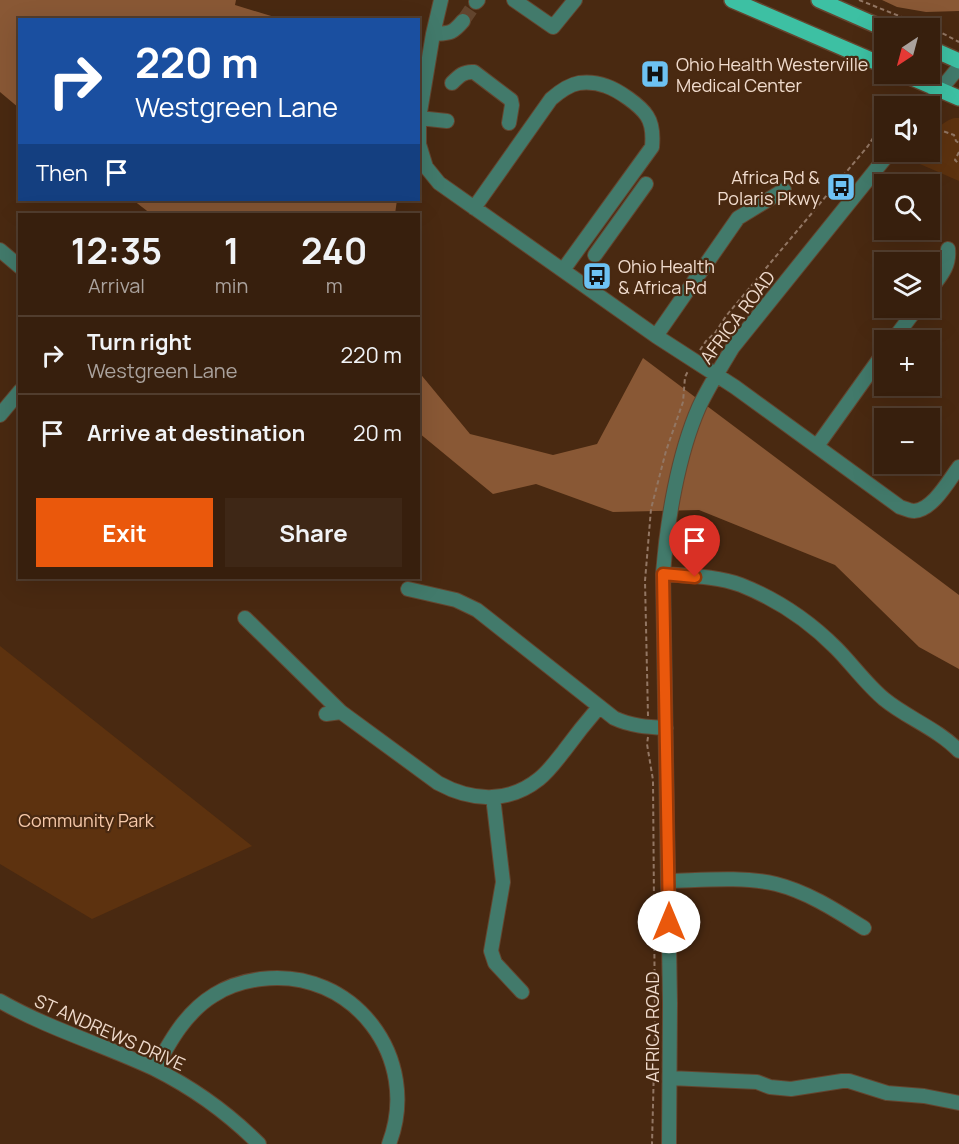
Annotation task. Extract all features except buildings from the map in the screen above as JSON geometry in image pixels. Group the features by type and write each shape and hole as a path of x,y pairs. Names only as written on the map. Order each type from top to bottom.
{"main road":[{"path":"732,0 874,61"},
{"path":"819,0 874,24"},
{"path":"940,52 959,61"},
{"path":"926,84 959,98"}],"street":[{"path":"420,112 441,0"},
{"path":"514,0 554,27 574,0"},
{"path":"433,34 454,31 463,21"},
{"path":"935,96 959,67"},
{"path":"452,82 461,74 468,71 474,72 511,100 509,123"},
{"path":"474,208 551,99 560,91 576,83 589,82 607,86 621,93 642,109 648,118 654,134 652,147 563,270"},
{"path":"420,118 447,121"},
{"path":"420,147 426,167 439,183 656,336 716,374 900,507 912,511 924,508 934,500 959,466"},
{"name":"AFRICA ROAD","path":"669,1144 669,881 663,574 665,545 679,467 696,415 716,374 733,347 882,162"},
{"path":"595,255 646,184"},
{"path":"656,336 738,218 784,190"},
{"path":"615,199 628,209"},
{"path":"940,276 948,264 948,249 959,257"},
{"path":"0,250 18,265"},
{"path":"817,446 874,366"},
{"path":"0,416 18,394"},
{"path":"663,574 709,578 740,585 774,602 812,626 884,699 959,751"},
{"path":"408,589 456,600 477,610 614,718 624,723 648,728 666,728"},
{"path":"245,618 341,712 438,783 465,795 493,797 510,794 539,779 550,769 599,706"},
{"path":"326,714 341,712"},
{"path":"493,797 503,882 491,951 495,963 522,992"},
{"path":"669,881 741,880 775,884 809,897 864,928"},
{"path":"155,1069 171,1040 192,1012 221,991 238,984 270,978 289,978 317,984 345,999 361,1012 389,1052 397,1085 398,1105 389,1144"},
{"name":"ST ANDREWS DRIVE","path":"0,1001 61,1031 173,1078 205,1099 259,1144"},
{"path":"670,1078 758,1082 770,1087 791,1089 842,1080 887,1093 924,1096 959,1103"}],"path":[{"path":"859,0 959,42"},
{"path":"940,130 954,135 959,143"},
{"path":"702,346 874,136"},
{"path":"959,152 955,160 959,164"},
{"path":"652,1144 655,1029"}],"green space":[{"path":"959,118 959,181 915,162 940,162 940,126 951,119"},
{"name":"Community Park","path":"0,646 252,846 92,919 0,864"}],"shaded area":[{"path":"0,0 236,0 235,5 278,18 18,18 18,107 0,92"},
{"path":"882,0 959,0 959,11 926,12 897,7"},
{"path":"134,201 397,201 395,213 150,213"},
{"path":"643,358 959,595 959,669 919,647 835,565 699,510 613,512 536,484 493,494 420,434 420,373 470,434 553,455 597,444"}],"tunnel":[{"path":"463,21 476,2"}],"place":[{"name":"Ohio Health Westerville Medical Center","path":"655,74"},
{"name":"Africa Rd & Polaris Pkwy","path":"841,187"},
{"name":"Ohio Health & Africa Rd","path":"597,276"}],"route":[{"path":"669,922 663,574 695,577"}]}
